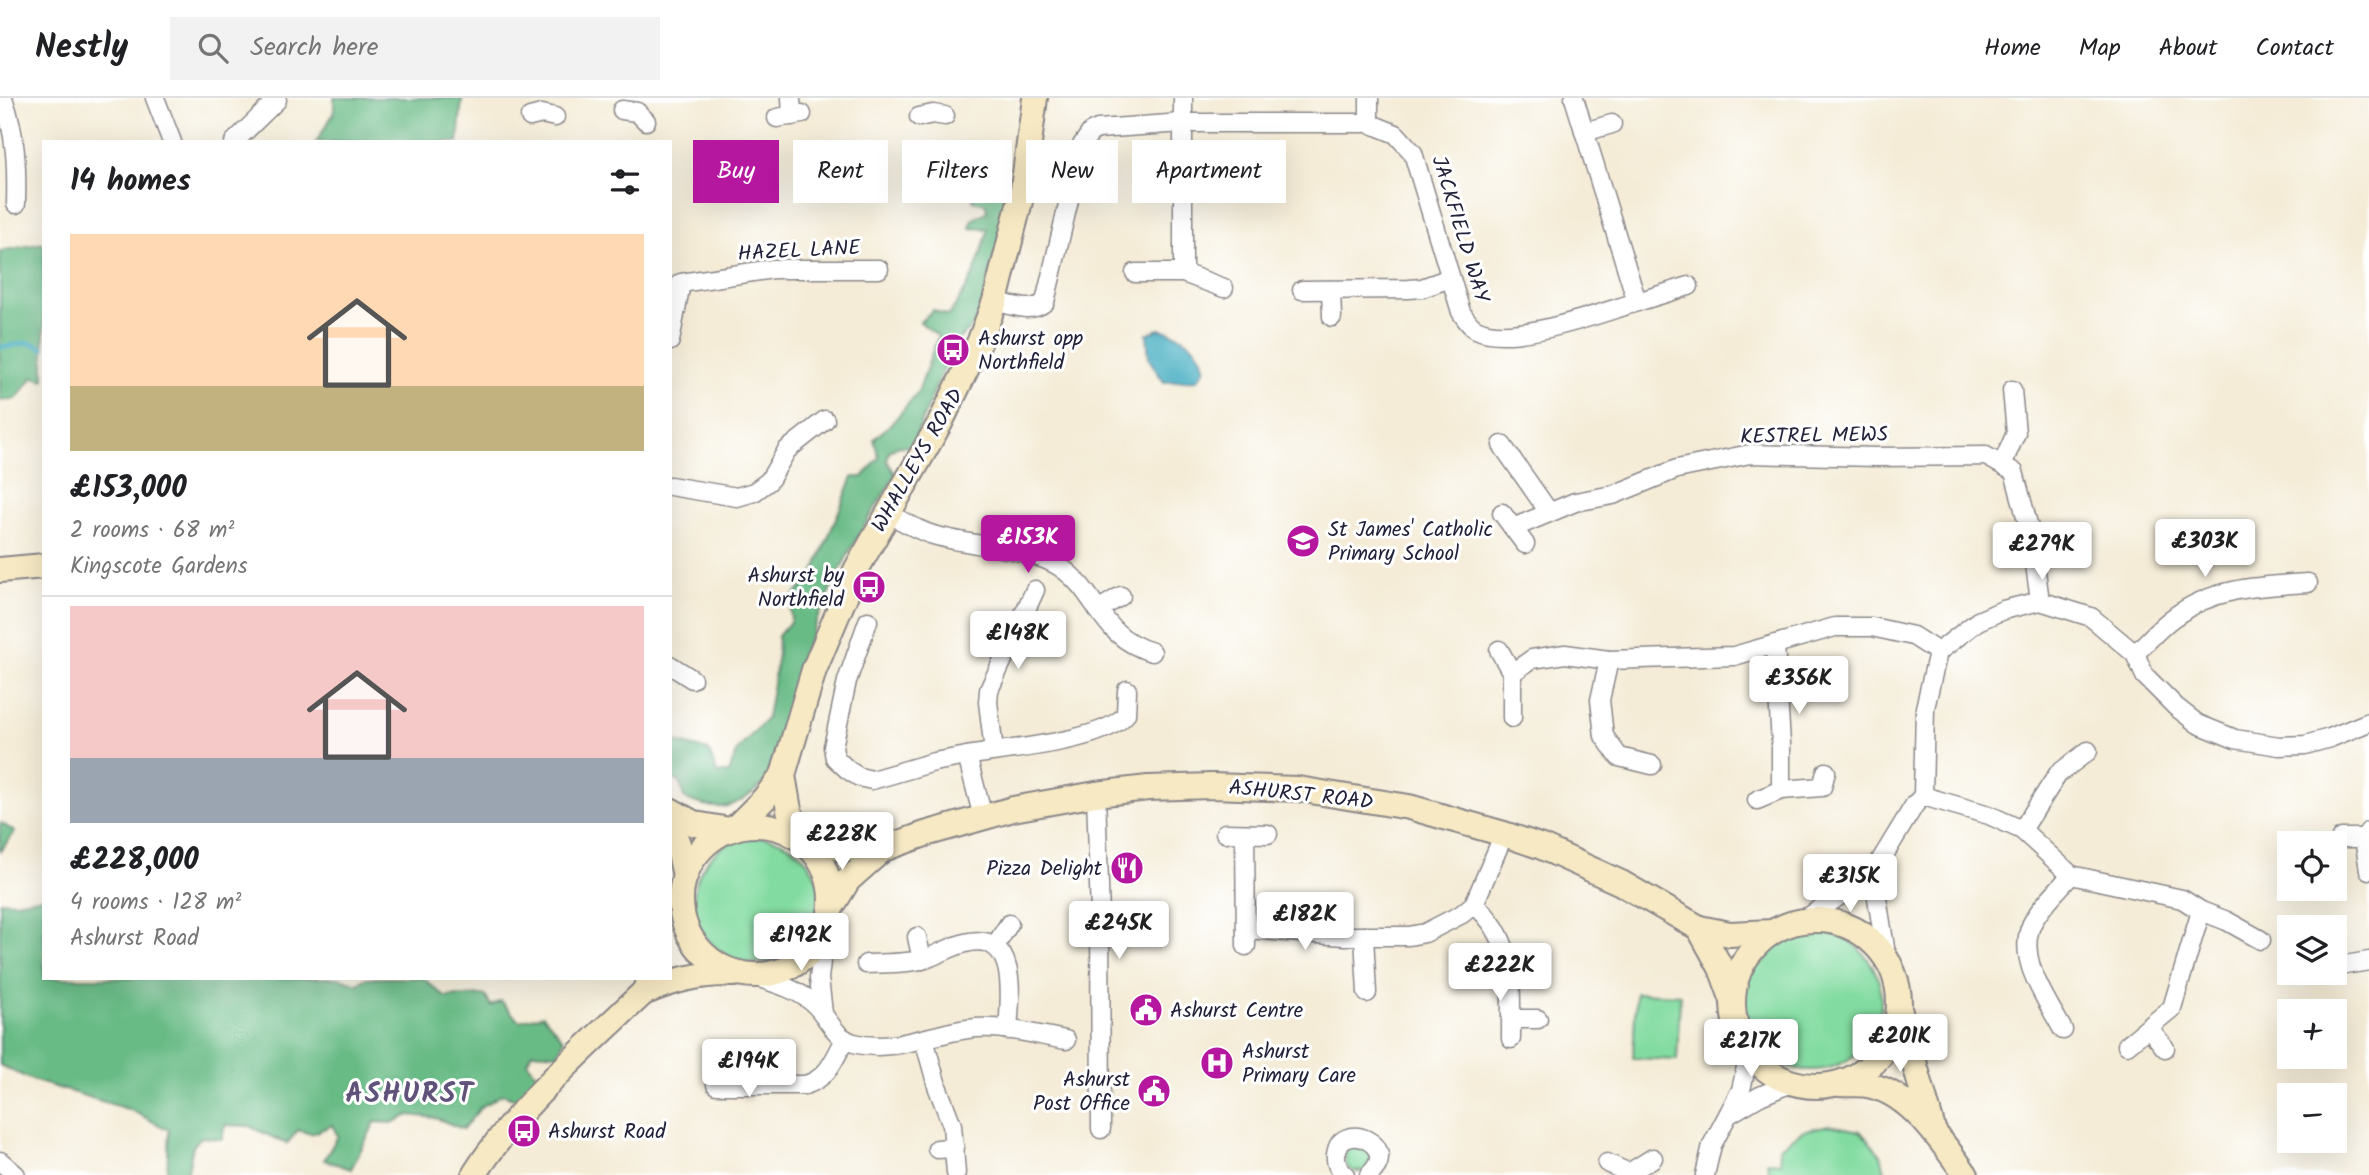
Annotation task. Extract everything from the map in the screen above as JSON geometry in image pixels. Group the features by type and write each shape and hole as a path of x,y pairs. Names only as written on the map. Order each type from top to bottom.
{"street":[{"path":"3,98 16,147 16,204"},
{"path":"155,98 171,140"},
{"name":"WHALLEYS ROAD","path":"732,829 764,799 783,775 814,670 856,570 903,485 920,460 966,373 995,301 1026,175 1035,98"},
{"path":"1183,98 1183,273"},
{"path":"1369,98 1369,123"},
{"path":"1574,98 1637,302"},
{"path":"236,140 277,100"},
{"name":"JACKFIELD WAY","path":"995,301 1027,308 1040,306 1045,302 1082,145 1091,132 1107,127 1183,123 1369,123 1396,134 1406,142 1413,153 1461,312 1476,329 1501,334 1541,330 1689,286"},
{"path":"1584,132 1612,124"},
{"name":"HAZEL LANE","path":"672,315 675,276 773,269 879,269"},
{"path":"1135,273 1183,273 1224,288"},
{"path":"1302,290 1422,288 1450,278"},
{"path":"1331,290 1332,317"},
{"path":"2012,390 2016,433 2002,465 2014,472 2025,508 2040,601"},
{"path":"672,486 737,496 754,492 769,481 787,450 825,420"},
{"path":"1502,445 1549,512"},
{"name":"KESTREL MEWS","path":"1513,528 1575,502 1613,495 1677,469 1750,454 1986,456 2002,465"},
{"path":"887,513 930,534 1049,562 1068,574 1124,640 1153,652"},
{"path":"1502,513 1525,544"},
{"path":"0,569 42,566"},
{"path":"2135,654 2173,617 2202,600 2247,587 2308,583"},
{"path":"994,751 989,690 1035,590"},
{"path":"1098,610 1121,596"},
{"path":"1966,1175 1934,1132 1902,1100 1873,1086 1813,1086 1791,1083 1768,1071 1749,1054 1739,1037 1732,998 1744,960 1755,945 1772,932 1804,920 1873,873 1915,804 1923,796 1925,708 1938,652 1978,621 2003,610 2040,601 2091,617 2135,654 2145,676 2176,707 2198,724 2235,739 2279,746 2305,745 2369,722"},
{"path":"868,621 847,681 833,747 835,758 859,777 872,780 934,762 1100,732 1126,714 1127,690"},
{"path":"1512,673 1532,659 1565,654 1609,660 1734,656 1835,627 1872,627 1913,636 1938,652"},
{"path":"1775,644 1782,744 1782,790"},
{"path":"1499,650 1512,673 1512,719"},
{"path":"1609,660 1600,700 1604,736 1619,757 1652,765"},
{"path":"672,666 692,679"},
{"path":"2022,830 2058,774 2088,751"},
{"path":"967,756 983,817"},
{"path":"1757,800 1782,790 1822,787 1826,772"},
{"name":"WHALLEYS ROAD","path":"783,775 789,810 803,841"},
{"name":"ASHURST ROAD","path":"803,841 845,849 883,849 1013,809 1148,788 1254,787 1325,792 1409,807 1504,834 1566,857 1656,902 1691,924 1730,934 1772,932"},
{"path":"1096,794 1100,915 1101,1129"},
{"path":"1923,796 1989,816 2022,830 2071,875 2182,899 2261,940"},
{"path":"672,811 695,824 732,829 757,825 780,829 803,841 821,863 830,885 819,978 823,1014"},
{"path":"672,828 684,879 681,906 687,929 700,950 719,965 804,996 845,1039 853,1043 874,1045 903,1043 970,1029 1008,1030 1066,1040"},
{"path":"672,912 695,857 710,840 732,829"},
{"path":"1225,833 1268,834"},
{"path":"1245,834 1246,937 1409,936 1425,933 1462,914 1474,904 1504,834"},
{"path":"2347,837 2366,835 2369,870"},
{"name":"ASHURST ROAD","path":"828,919 848,880 883,849"},
{"path":"1873,873 1887,960 1897,983 1899,1008 1934,1132"},
{"path":"2063,1030 2028,960 2026,942 2034,918 2071,875"},
{"path":"1474,904 1488,918 1509,960 1511,1039"},
{"path":"2127,1045 2172,1008 2201,911"},
{"path":"672,980 701,974 773,974 794,965 813,950 828,919"},
{"path":"1804,920 1826,920 1854,929 1873,942 1887,960"},
{"path":"995,946 1009,924"},
{"name":"ASHURST ROAD","path":"1691,924 1721,968 1732,998"},
{"path":"1364,936 1367,993"},
{"path":"917,937 922,960"},
{"path":"866,964 922,960 972,941 995,946 1005,960 1009,974 1008,1030"},
{"path":"2347,965 2369,961"},
{"path":"474,1175 485,1158 546,1086 573,1059 648,986 671,980"},
{"path":"1835,1084 1860,1074 1880,1056 1893,1034 1899,1008"},
{"path":"1511,1019 1538,1019"},
{"path":"2149,1028 2165,1048"},
{"path":"716,1085 805,1085 814,1082 823,1077 829,1069 845,1039"},
{"path":"924,1039 937,1086 952,1125 956,1173"},
{"path":"1705,1175 1704,1169 1716,1136 1731,1113 1741,1090 1749,1054"},
{"path":"736,1085 737,1066"},
{"path":"1731,1113 1760,1096 1791,1083"},
{"path":"1345,1175 1337,1165 1337,1151 1341,1144 1353,1137 1368,1139 1376,1148 1377,1174"},
{"path":"937,1149 955,1148"},
{"path":"1607,1163 1629,1174 1653,1158"},
{"path":"0,1161 16,1175"}],"green space":[{"path":"334,98 462,98 458,140 317,140 334,113"},
{"path":"982,203 1007,203 983,301 973,326 954,344 911,447 899,446 889,451 887,461 896,475 856,540 821,611 803,658 778,753 766,780 742,800 726,806 711,807 684,798 680,782 672,779 672,741 709,751 717,773 729,773 737,751 767,718 777,660 778,636 791,621 790,600 812,577 853,477 863,477 879,458 874,439 894,421 918,392 938,336 920,322 933,310 948,316 962,295 973,275 988,229 970,228 973,219 987,212 986,204"},
{"path":"42,243 42,379 33,377 16,399 0,400 0,251"},
{"path":"1,823 15,832 0,851 0,825"},
{"path":"757,837 781,842 802,855 815,876 820,900 815,924 802,945 781,958 757,963 733,958 712,945 699,924 694,900 699,876 712,855 733,842"},
{"path":"42,897 42,980 346,980 358,984 363,980 425,980 445,997 485,995 491,1006 501,1001 519,1021 543,1015 564,1040 558,1054 532,1052 527,1062 538,1076 520,1101 503,1094 481,1107 463,1129 436,1118 409,1115 392,1123 375,1122 351,1169 324,1160 338,1136 332,1125 311,1134 298,1130 287,1144 249,1126 225,1125 222,1139 201,1137 193,1146 187,1175 167,1175 169,1130 131,1110 32,1080 0,1065 0,901 16,902"},
{"path":"1811,930 1838,936 1860,951 1875,973 1881,1000 1875,1027 1860,1049 1838,1064 1811,1070 1784,1064 1762,1049 1747,1027 1741,1000 1747,973 1762,951 1784,936"},
{"path":"1636,993 1680,995 1677,1060 1633,1058"},
{"path":"1829,1125 1860,1131 1881,1155 1886,1175 1769,1175 1767,1162 1781,1163 1779,1148 1802,1131"},
{"path":"1360,1144 1373,1156 1364,1171 1358,1172 1348,1167 1346,1154 1347,1149"}],"water":[{"path":"1159,329 1182,338 1199,353 1205,369 1197,380 1164,382 1149,359 1147,334"}],"waterway":[{"path":"0,347 31,343 42,348"}],"place":[{"name":"Ashurst opp Northfield","path":"953,350"},
{"name":"St James' Catholic Primary School","path":"1303,541"},
{"name":"Ashurst by Northfield","path":"869,587"},
{"name":"Pizza Delight","path":"1127,868"},
{"name":"Ashurst Centre","path":"1146,1010"},
{"name":"Ashurst Primary Care","path":"1217,1063"},
{"name":"Ashurst Post Office","path":"1154,1091"},
{"name":"Ashurst Road","path":"524,1131"}],"district":[{"name":"ASHURST","path":"410,1092"}]}
